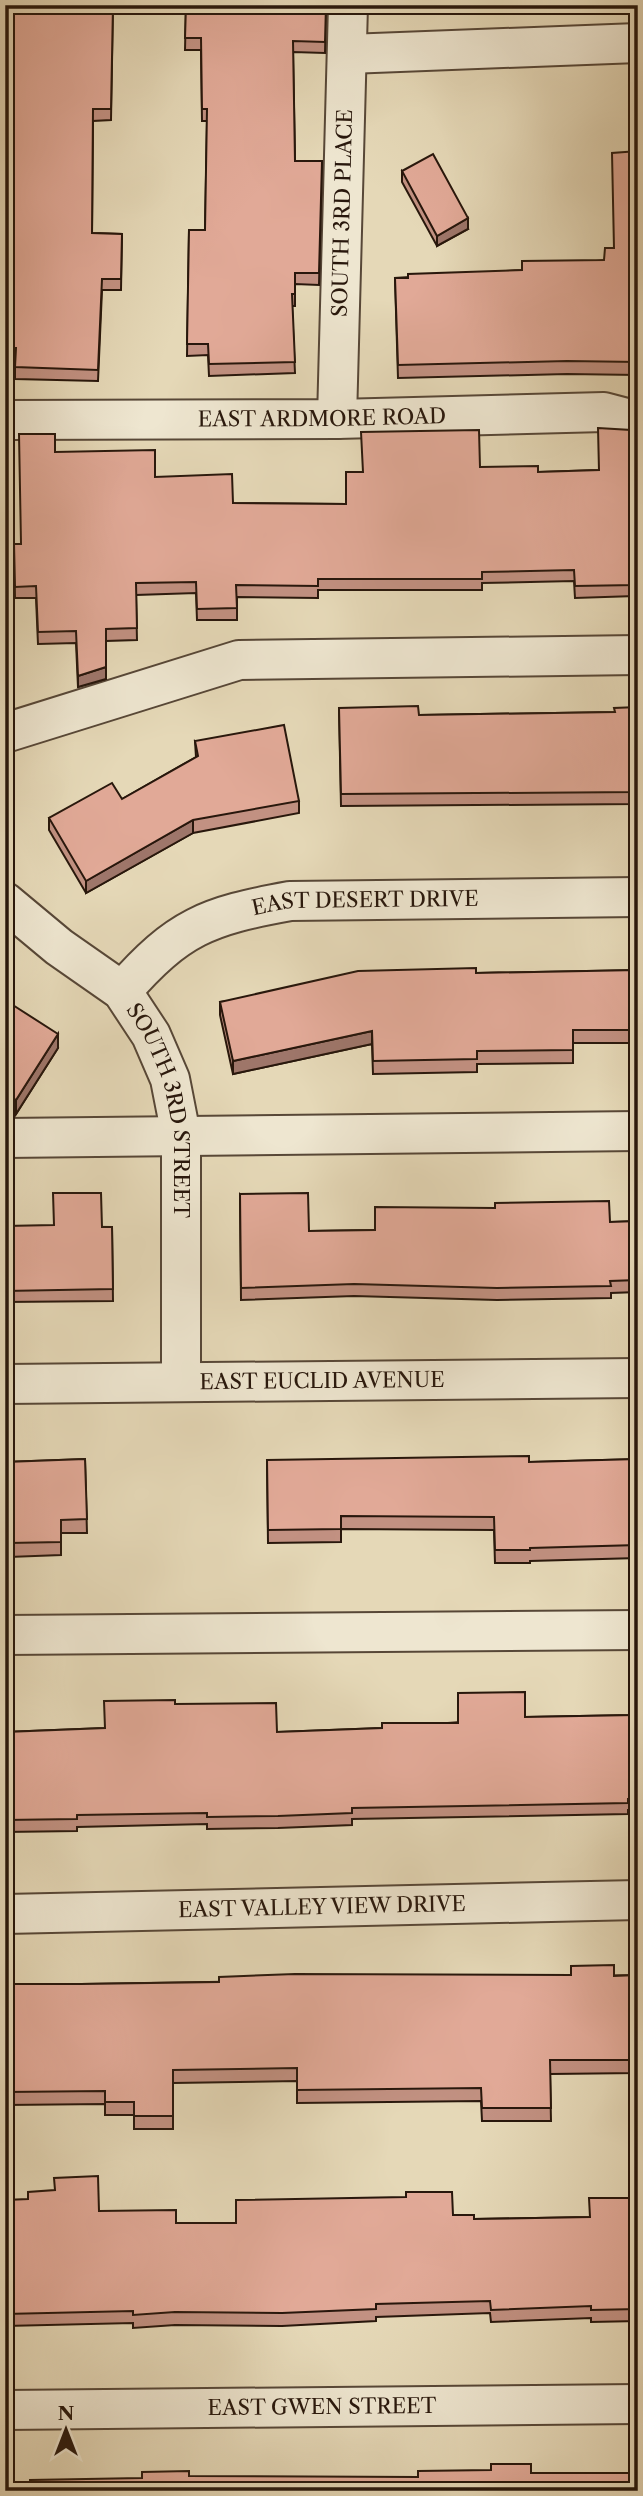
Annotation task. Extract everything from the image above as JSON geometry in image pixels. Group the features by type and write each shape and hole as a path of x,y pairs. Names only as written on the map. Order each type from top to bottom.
{"street":[{"name":"SOUTH 3RD PLACE","path":"337,419 348,5"},
{"path":"348,54 638,43"},
{"name":"EAST ARDMORE ROAD","path":"5,420 337,419 604,412 638,421"},
{"path":"5,733 239,660 638,655"},
{"name":"EAST DESERT DRIVE","path":"122,991 153,956 182,933 251,908 290,901 638,897"},
{"name":"SOUTH 3RD STREET","path":"5,902 59,947 122,991 151,1035 170,1079 181,1135 181,1382"},
{"path":"5,1138 638,1131"},
{"name":"EAST EUCLID AVENUE","path":"5,1384 638,1378"},
{"path":"5,1635 638,1630"},
{"name":"EAST VALLEY VIEW DRIVE","path":"5,1914 638,1900"},
{"name":"EAST GWEN STREET","path":"5,2410 638,2404"}],"building":[{"path":"5,5 113,5 111,109 93,109 92,233 122,234 121,279 102,279 98,370 15,367 16,348 5,348"},
{"path":"186,5 326,5 325,42 293,41 295,161 322,161 319,273 295,273 295,294 292,294 295,362 209,364 208,344 187,344 189,230 205,230 207,109 202,109 201,38 185,38"},
{"path":"638,151 638,362 398,365 395,278 408,278 408,274 522,270 522,261 604,260 605,248 614,248 612,153"},
{"path":"433,154 468,218 437,236 402,171"},
{"path":"598,428 631,430 635,585 575,586 574,570 482,572 482,579 318,579 318,586 236,585 237,608 197,609 196,582 136,583 137,628 106,629 106,667 78,676 76,631 38,632 36,586 15,587 14,544 21,544 19,434 55,434 55,452 155,450 155,477 232,474 233,503 346,504 346,472 363,472 361,432 479,430 480,467 538,466 538,472 599,470"},
{"path":"418,706 419,715 615,712 614,708 638,707 638,792 341,794 339,708"},
{"path":"284,725 299,801 193,820 86,881 49,818 112,783 122,799 198,756 195,741"},
{"path":"476,968 476,973 638,970 638,1030 573,1030 573,1050 477,1051 477,1059 373,1061 372,1031 233,1061 220,1002 358,971"},
{"path":"5,1000 58,1034 16,1100 5,1093"},
{"path":"53,1193 101,1193 102,1227 112,1227 113,1289 5,1291 5,1226 54,1225"},
{"path":"308,1193 309,1231 375,1230 375,1207 495,1208 495,1203 609,1201 610,1222 638,1221 638,1280 610,1281 611,1286 497,1288 354,1284 241,1288 240,1194"},
{"path":"529,1456 529,1462 638,1459 638,1545 495,1550 494,1517 341,1516 341,1529 268,1530 267,1460"},
{"path":"85,1459 87,1519 61,1520 61,1542 9,1543 8,1519 5,1519 5,1462"},
{"path":"525,1692 525,1717 634,1715 633,1703 638,1703 638,1799 628,1799 628,1803 352,1808 352,1813 278,1816 207,1817 207,1813 77,1815 77,1819 5,1820 5,1732 105,1728 104,1701 175,1700 175,1704 276,1703 277,1732 382,1728 382,1723 458,1723 458,1693"},
{"path":"614,1965 614,1976 638,1975 638,2060 550,2060 551,2108 482,2108 481,2088 297,2090 297,2068 173,2070 173,2116 134,2116 134,2102 105,2102 105,2091 5,2092 5,1984 219,1982 219,1977 295,1974 571,1975 571,1966"},
{"path":"98,2176 99,2211 176,2210 176,2223 236,2223 236,2200 406,2197 406,2192 452,2192 453,2215 474,2215 474,2219 590,2217 589,2198 635,2198 635,2209 638,2209 638,2309 591,2310 591,2306 491,2310 490,2301 376,2304 376,2309 282,2313 175,2312 133,2315 133,2311 5,2314 5,2200 28,2199 28,2192 55,2190 54,2178"},
{"path":"491,2464 531,2464 531,2473 638,2473 638,2491 5,2491 5,2484 30,2484 30,2480 142,2478 142,2472 189,2471 189,2476 418,2477 418,2471 491,2470"}]}
